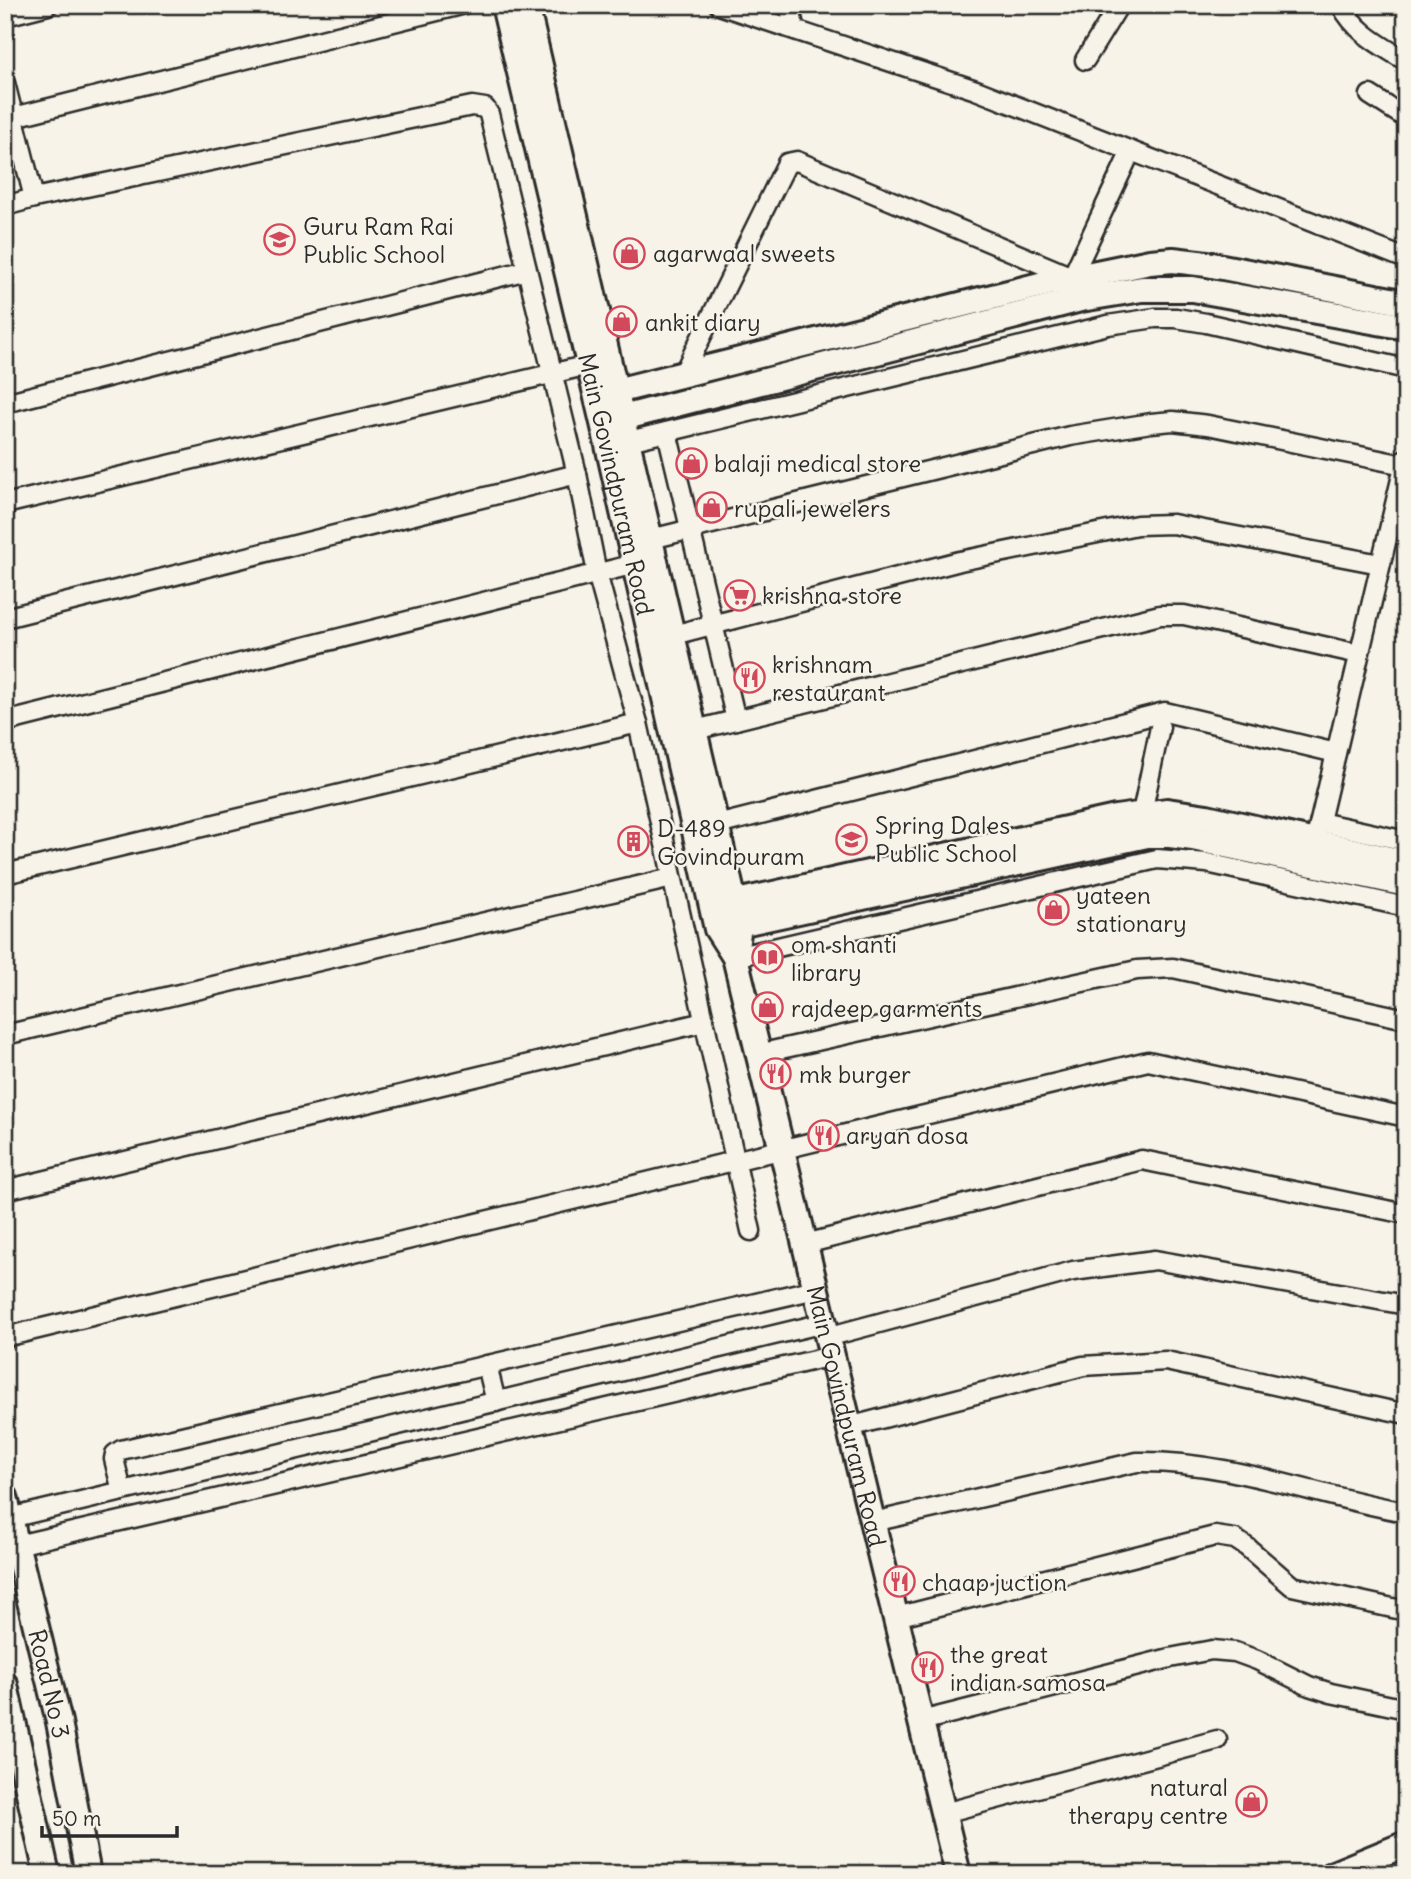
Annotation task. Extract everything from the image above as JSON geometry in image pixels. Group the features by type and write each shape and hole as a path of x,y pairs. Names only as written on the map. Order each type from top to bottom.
{"street":[{"path":"5,16 48,5"},
{"path":"14,117 461,5"},
{"path":"719,5 976,90 1406,259"},
{"path":"789,5 795,30"},
{"path":"1085,60 1119,5"},
{"path":"1332,5 1345,13 1359,31 1406,61"},
{"name":"Main Govindpuram Road","path":"526,6 599,363 651,539 717,825 725,916"},
{"path":"5,83 34,198"},
{"path":"1370,95 1406,118"},
{"path":"5,206 472,106 485,108 489,114 577,474 597,573 638,723 751,1231"},
{"path":"1072,277 1130,151"},
{"path":"683,374 787,163 792,161 1072,277"},
{"path":"607,394 1072,277 1150,262 1180,261 1406,303"},
{"path":"5,403 527,270"},
{"path":"618,427 1081,299 1142,289 1175,287 1211,291 1406,327"},
{"path":"618,427 667,432 1062,335 1155,318 1206,323 1406,369"},
{"path":"5,504 599,363"},
{"path":"651,539 1070,436 1162,422 1208,425 1405,461 1317,832"},
{"name":"Main Govindpuram Road","path":"618,427 635,564 725,916 958,1874"},
{"path":"667,432 736,720"},
{"path":"5,618 577,474"},
{"path":"673,635 960,561 1137,525 1173,524 1380,564"},
{"path":"5,722 635,564"},
{"path":"695,730 1160,614 1184,615 1359,654"},
{"path":"717,825 1165,712 1336,753"},
{"path":"5,874 638,723"},
{"path":"1142,813 1160,727"},
{"path":"725,916 1142,813 1167,811 1317,832 1406,841"},
{"path":"1317,832 1406,863"},
{"path":"725,916 1147,835 1193,838 1406,884"},
{"path":"735,957 1157,859 1207,863 1406,907"},
{"path":"5,1035 672,878"},
{"path":"758,1054 1137,970 1159,968 1173,968 1406,1019"},
{"path":"5,1191 704,1022"},
{"path":"6,1332 737,1162 1148,1061 1406,1117"},
{"path":"805,1244 1142,1160 1406,1214"},
{"path":"17,1545 645,1399 828,1339 1073,1270 1155,1260 1406,1305"},
{"path":"122,1491 114,1459 115,1454 121,1450 816,1289"},
{"path":"7,1508 122,1491 636,1368 828,1339"},
{"path":"849,1427 1083,1366 1166,1361 1406,1414"},
{"path":"487,1366 496,1402"},
{"path":"636,1368 645,1399"},
{"path":"873,1522 1138,1462 1167,1461 1223,1470 1363,1505 1406,1512"},
{"name":"Road No 3","path":"7,1508 60,1722 88,1874"},
{"path":"896,1617 1215,1536 1235,1539 1292,1587 1406,1611"},
{"path":"921,1721 1170,1658 1212,1650 1235,1651 1309,1686 1331,1693 1406,1709"},
{"name":"Road No 3","path":"5,1685 47,1874"},
{"path":"944,1813 1217,1740"},
{"path":"1333,1874 1406,1844"}],"place":[{"name":"Guru Ram Rai Public School","path":"280,240"},
{"name":"agarwaal sweets","path":"630,253"},
{"name":"ankit diary","path":"622,322"},
{"name":"balaji medical store","path":"691,463"},
{"name":"rupali jewelers","path":"711,508"},
{"name":"krishna store","path":"739,595"},
{"name":"krishnam restaurant","path":"749,678"},
{"name":"Spring Dales Public School","path":"852,839"},
{"name":"D-489 Govindpuram","path":"634,842"},
{"name":"yateen stationary","path":"1053,909"},
{"name":"om shanti library","path":"768,958"},
{"name":"rajdeep garments","path":"768,1008"},
{"name":"mk burger","path":"776,1074"},
{"name":"aryan dosa","path":"823,1135"},
{"name":"chaap juction","path":"899,1582"},
{"name":"the great indian samosa","path":"927,1668"},
{"name":"natural therapy centre","path":"1251,1801"}]}
